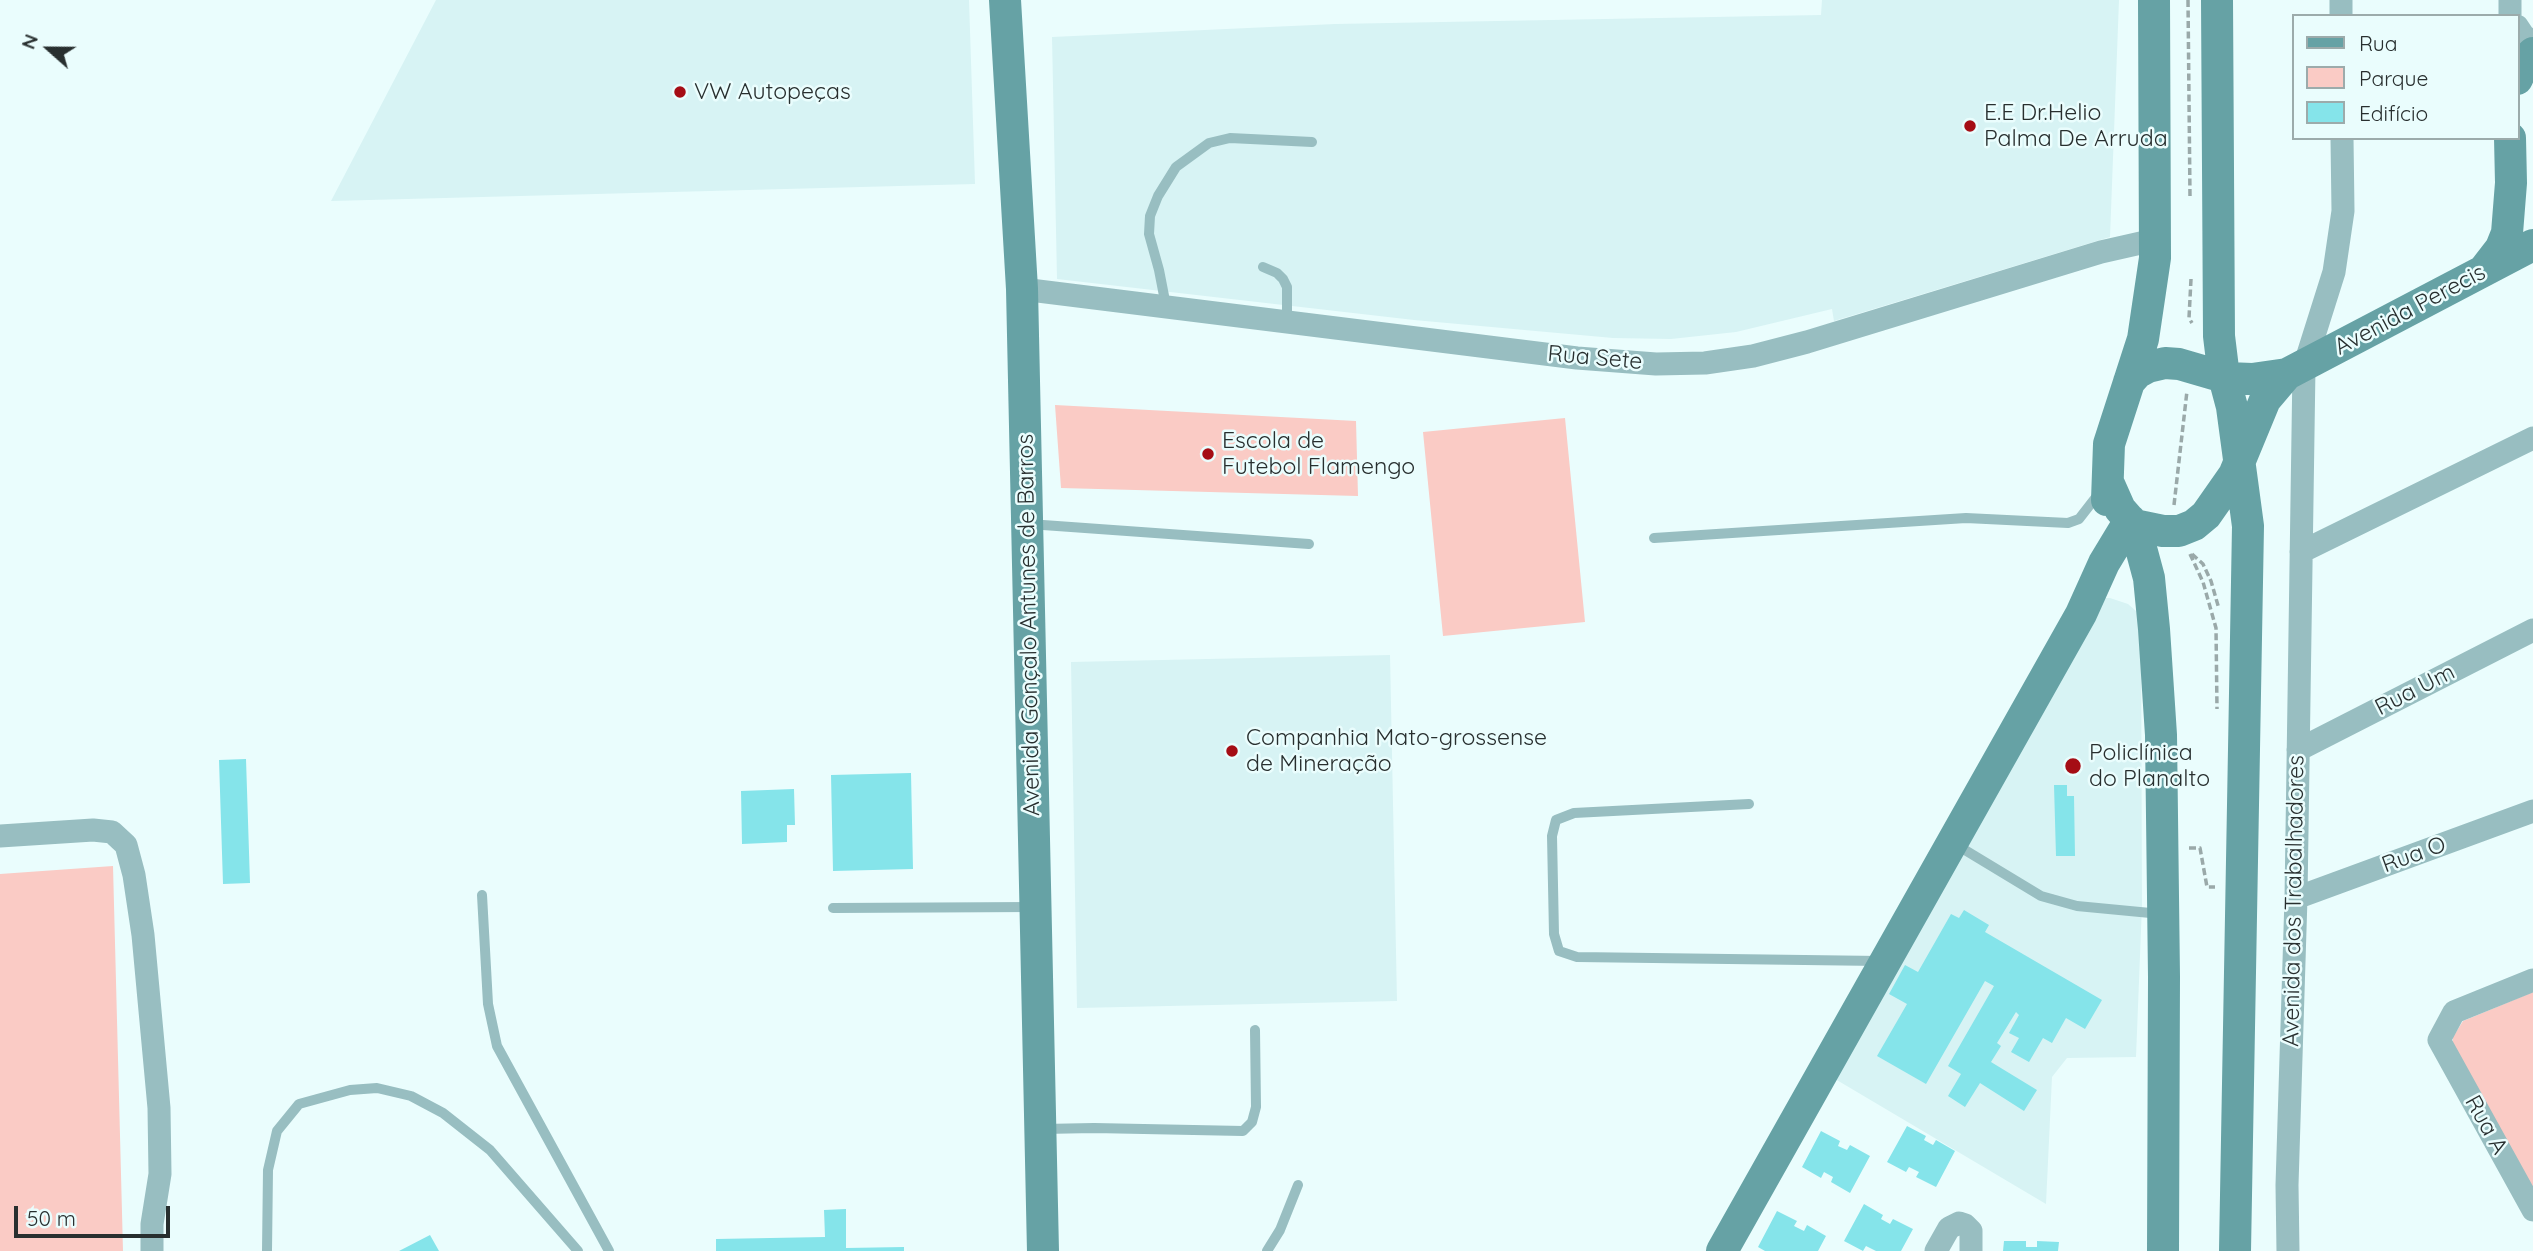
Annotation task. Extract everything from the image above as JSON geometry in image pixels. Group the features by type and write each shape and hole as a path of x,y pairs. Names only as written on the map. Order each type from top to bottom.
{"main road":[{"name":"Avenida Gonçalo Antunes de Barros","path":"1005,0 1022,289 1043,1251"},
{"path":"2081,614 2103,529 2109,443 2143,339 2155,258 2154,0"},
{"path":"2217,0 2219,337 2224,377 2232,407 2248,526 2235,1251"},
{"path":"2519,74 2525,61 2533,53"},
{"path":"2483,272 2501,248 2509,222 2510,140"},
{"path":"2509,222 2533,244"},
{"name":"Avenida Perecis","path":"2171,531 2190,527 2206,515 2240,461 2265,400 2295,371 2533,244"},
{"name":"Avenida Perecis","path":"2129,382 2137,373 2156,364 2172,364 2224,377 2252,379 2295,371"},
{"path":"2108,482 2115,500 2132,522 2149,578 2154,629 2161,735 2164,915 2163,1251"},
{"path":"2132,522 2171,531"},
{"path":"1722,1251 2081,614 2104,563 2132,522"}],"street":[{"path":"2519,27 2523,35 2533,43"},
{"name":"Avenida dos Trabalhadores","path":"2288,1251 2287,1185 2296,898 2301,552 2295,371 2334,272 2343,211 2342,140"},
{"name":"Rua Sete","path":"1022,289 1577,358 1656,364 1705,363 1753,356 1807,342 2101,251 2154,240"},
{"path":"2301,552 2533,438"},
{"name":"Rua Um","path":"2298,750 2533,630"},
{"name":"Rua O","path":"2296,898 2533,811"},
{"path":"0,836 93,830 112,832 126,845 134,875 143,935 159,1108 160,1174 152,1224 152,1251"},
{"name":"Rua A","path":"2533,980 2455,1012 2439,1040 2533,1210"},
{"path":"1936,1251 1949,1228 1959,1223 1970,1229 1971,1251"}],"lane":[{"path":"1166,306 1149,225 1158,195 1176,167 1209,142 1230,138 1312,142"},
{"path":"1263,267 1283,279 1287,287 1287,321"},
{"path":"1654,538 1966,518 2068,523 2079,519 2108,482"},
{"path":"1027,524 1309,544"},
{"path":"1749,804 1574,813 1556,820 1552,848 1554,934 1559,951 1577,957 1886,961"},
{"path":"1952,842 2041,896 2077,906 2164,915"},
{"path":"482,895 488,1004 497,1046 609,1251"},
{"path":"833,908 1035,907"},
{"path":"1040,1129 1243,1131 1252,1122 1256,1107 1255,1030"},
{"path":"267,1251 268,1170 277,1131 299,1104 350,1090 377,1088 411,1096 443,1113 490,1150 578,1251"},
{"path":"1267,1251 1280,1230 1298,1185"}],"path":[{"path":"2171,531 2189,367"}],"shaded area":[{"name":"VW Autopeças","path":"436,0 969,0 975,184 331,201"},
{"path":"1822,0 2119,0 2110,237 1834,321 1832,309 1736,332 1671,339 1613,338 1414,320 1057,279 1052,37 1335,24 1821,15"},
{"name":"Policlínica do Planalto","path":"2099,598 2110,598 2128,604 2136,611 2141,626 2142,905 2136,1057 2067,1058 2052,1077 2046,1204 1830,1076"},
{"name":"Companhia Mato-grossense de Mineração","path":"1390,655 1397,1001 1077,1008 1071,662"}],"green space":[{"name":"Escola de Futebol Flamengo","path":"1055,405 1356,421 1358,496 1061,488"},
{"path":"1565,418 1585,622 1443,636 1423,432"},
{"path":"113,866 123,1251 0,1251 0,874"},
{"path":"2533,992 2533,1195 2452,1048 2453,1037 2463,1021"}],"building":[{"path":"246,759 250,883 223,884 219,760"},
{"path":"911,773 913,869 833,871 831,775"},
{"path":"2054,785 2067,785 2067,796 2074,796 2075,856 2056,856"},
{"path":"794,789 795,825 787,825 787,842 742,844 741,791"},
{"path":"1964,910 1989,925 1985,932 2102,1000 2085,1029 2066,1018 2052,1043 2043,1038 2029,1062 2011,1052 2019,1038 2009,1033 2019,1015 2016,1012 1997,1043 2001,1046 1991,1062 2037,1090 2024,1111 1980,1083 1965,1107 1948,1096 1961,1074 1948,1066 1994,986 1985,981 1926,1084 1877,1056 1907,1004 1889,994 1905,965 1918,972 1951,914 1959,918"},
{"path":"1907,1126 1926,1136 1924,1140 1933,1145 1936,1140 1955,1151 1936,1187 1916,1177 1919,1172 1909,1167 1906,1172 1887,1162"},
{"path":"1821,1131 1840,1141 1838,1146 1847,1150 1850,1145 1870,1156 1850,1193 1831,1182 1833,1177 1824,1172 1821,1178 1802,1167"},
{"path":"1864,1204 1883,1215 1881,1219 1890,1224 1893,1219 1913,1229 1901,1251 1876,1251 1866,1246 1863,1251 1844,1241"},
{"path":"846,1209 846,1248 904,1247 904,1251 716,1251 716,1239 825,1237 824,1210"},
{"path":"1777,1211 1797,1221 1794,1226 1804,1231 1807,1225 1826,1236 1818,1251 1765,1251 1758,1247"},
{"path":"430,1235 439,1251 399,1251"},
{"path":"2004,1241 2026,1241 2026,1247 2037,1247 2037,1241 2059,1242 2058,1251 2003,1251"}],"place":[{"name":"VW Autopeças","path":"680,92"},
{"name":"E.E Dr.Helio Palma De Arruda","path":"1970,126"},
{"name":"Escola de Futebol Flamengo","path":"1208,454"},
{"name":"Companhia Mato-grossense de Mineração","path":"1232,751"},
{"name":"Policlínica do Planalto","path":"2073,766"}]}
